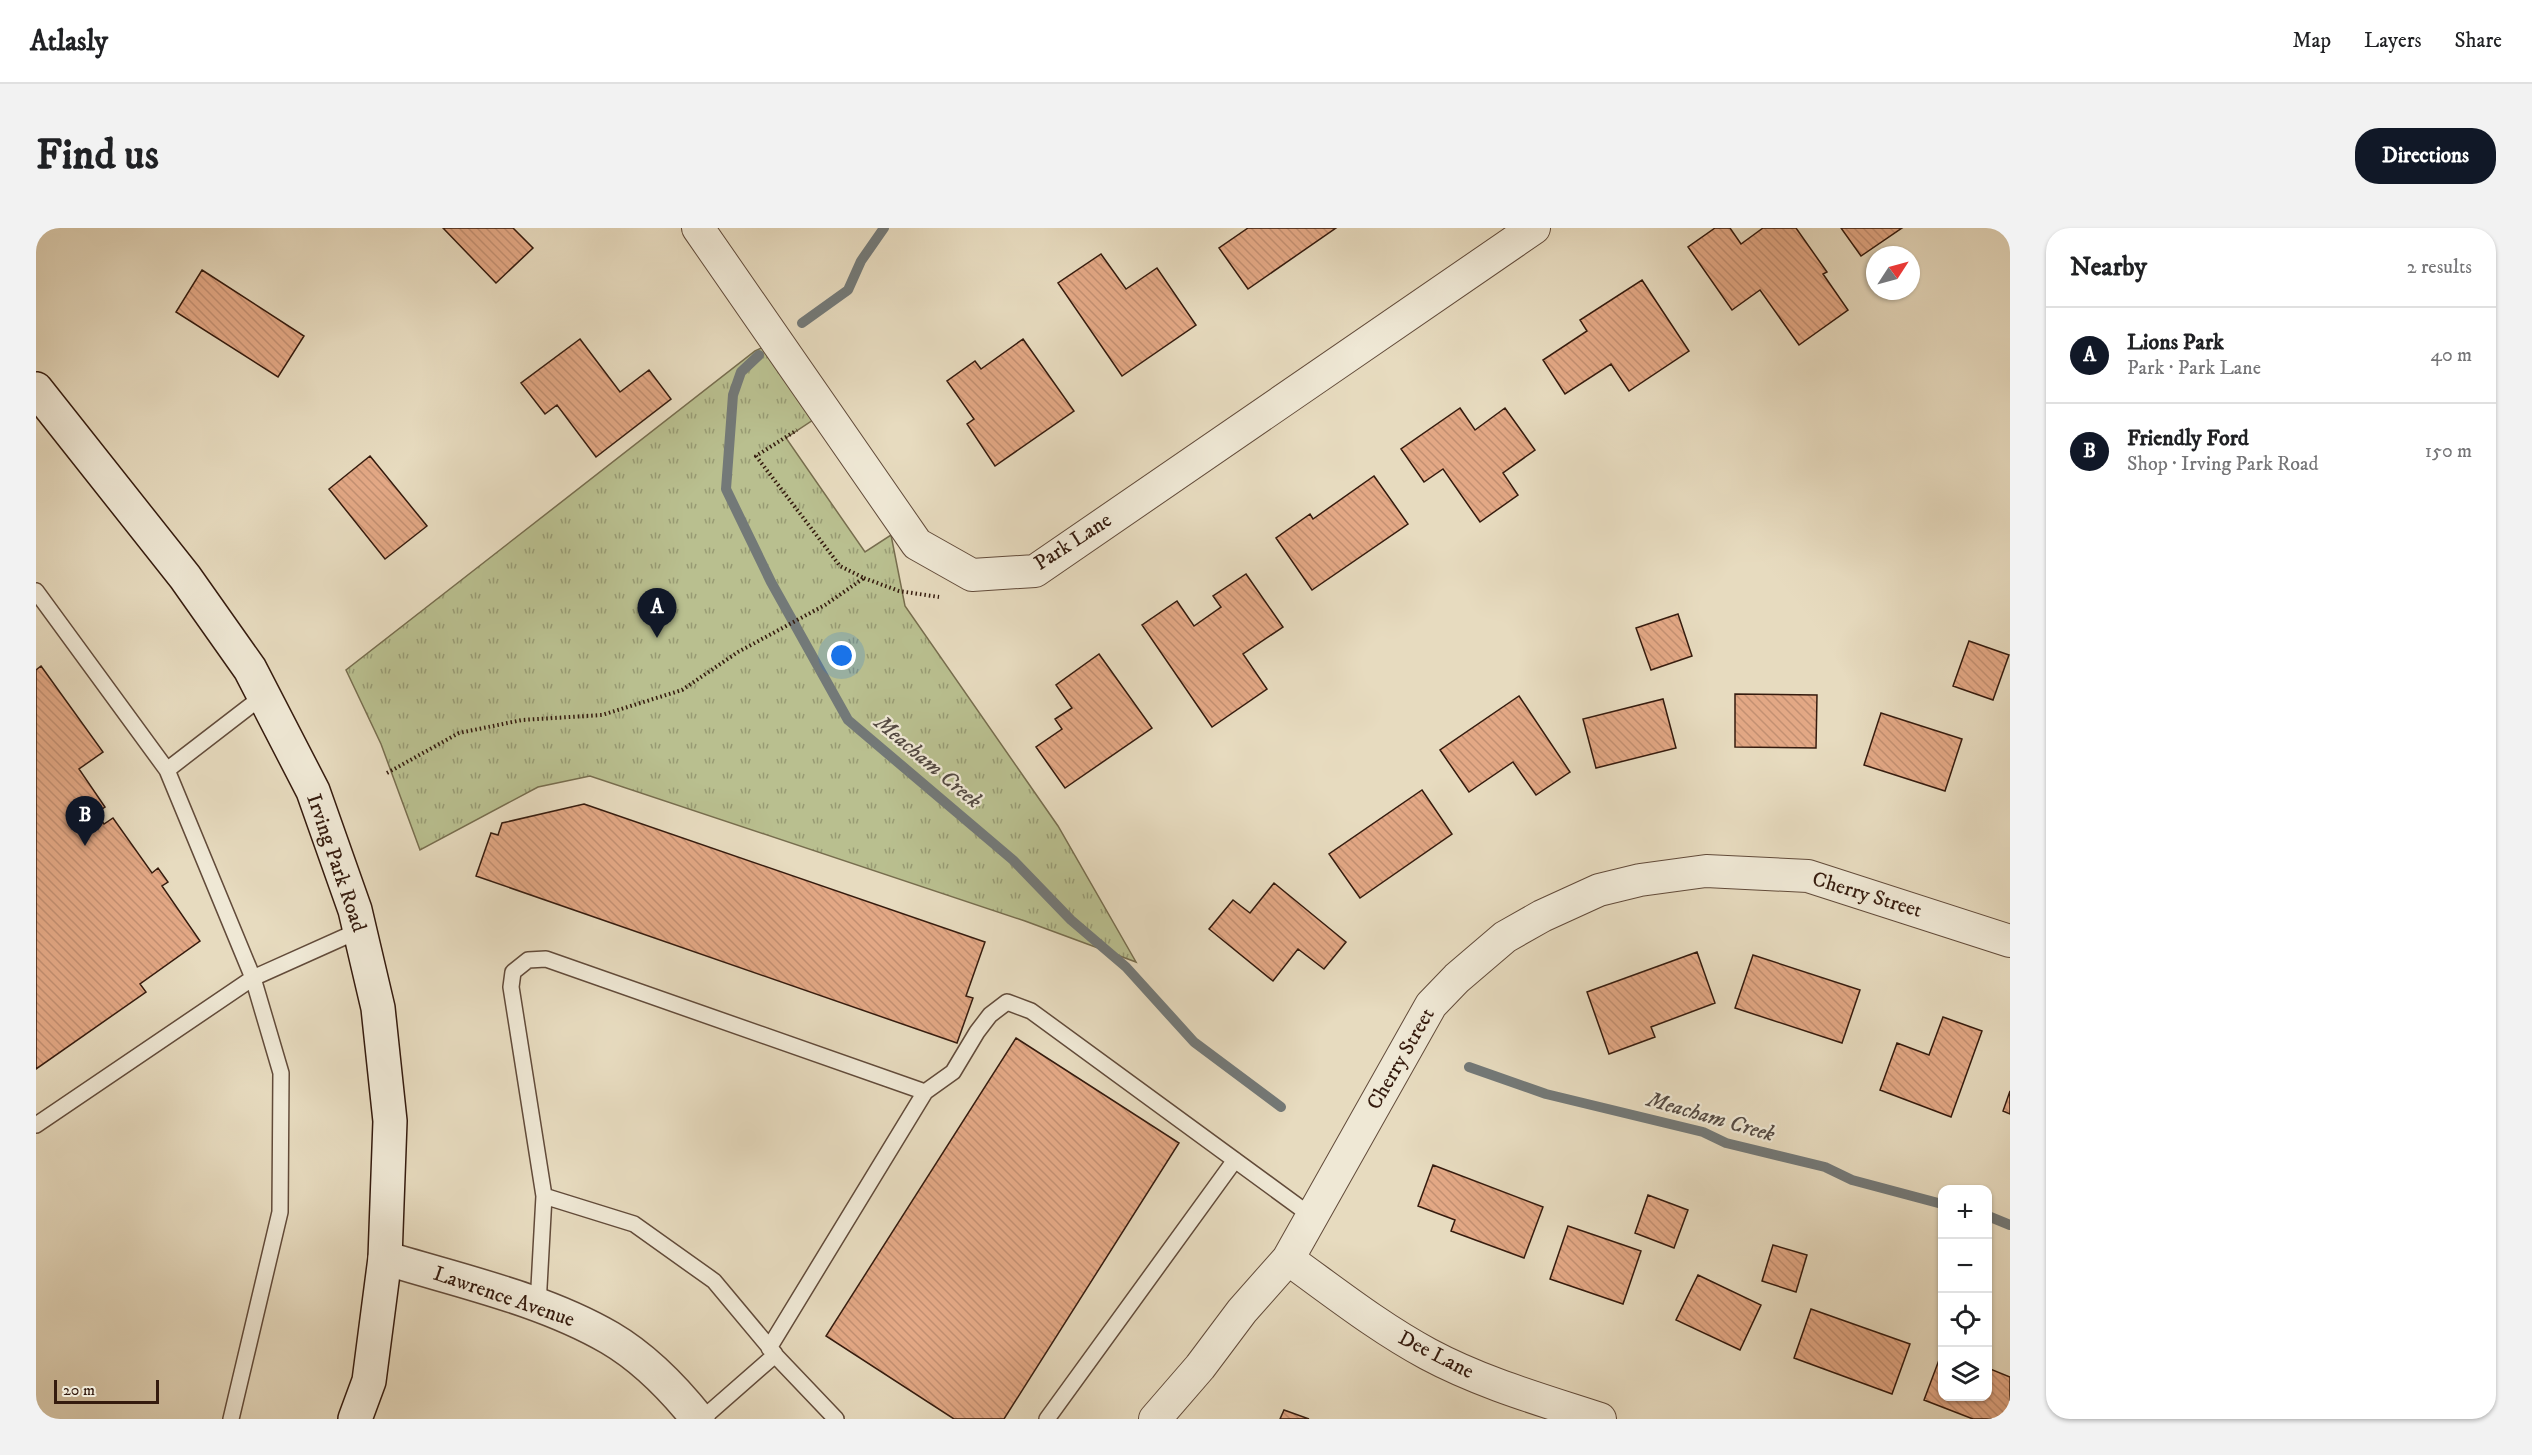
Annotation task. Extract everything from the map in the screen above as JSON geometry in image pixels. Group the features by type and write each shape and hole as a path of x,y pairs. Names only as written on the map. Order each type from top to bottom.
{"main road":[{"name":"Irving Park Road","path":"40,402 185,577 250,669 313,791 327,825 360,930 378,1008 390,1121 385,1258 369,1381 355,1419"},
{"name":"Lawrence Avenue","path":"385,1258 563,1313 612,1339 654,1371 700,1419"}],"street":[{"name":"Park Lane","path":"698,228 917,544 972,575 1035,570 1534,228"},
{"name":"Cherry Street","path":"1155,1419 1200,1367 1242,1311 1288,1259 1310,1215 1431,1005 1457,978 1506,937 1542,916 1599,890 1640,880 1706,871 1808,876 2010,941"},
{"name":"Dee Lane","path":"1288,1259 1379,1325 1428,1354 1503,1387 1600,1419"}],"lane":[{"path":"36,591 167,770 253,978 281,1073 280,1212 231,1419"},
{"path":"167,770 263,696"},
{"path":"36,1125 253,978 360,930"},
{"path":"538,1305 544,1196 511,987 513,972 528,960 546,959 925,1092"},
{"path":"700,1419 772,1351 925,1092 953,1072 990,1015 1007,1002 1031,1011 1310,1215"},
{"path":"1047,1419 1235,1160"},
{"path":"544,1196 634,1224 714,1281 772,1351 836,1419"}],"path":[{"path":"387,773 459,733 522,720 603,715 682,690 738,652 825,605 864,579 840,566 756,456 825,412"}],"green space":[{"path":"776,341 825,412 786,438 865,552 891,535 905,606 1058,826 1136,962 1025,921 590,776 538,787 420,850 381,744 346,670 755,351"}],"building":[{"path":"443,228 513,228 533,248 496,283"},
{"path":"1248,228 1336,228 1248,289 1219,248"},
{"path":"1715,228 1730,228 1741,244 1763,228 1796,228 1827,272 1823,274 1848,310 1799,345 1760,290 1732,310 1688,247"},
{"path":"1841,228 1902,228 1876,246 1866,246 1866,253 1861,256"},
{"path":"1101,254 1126,289 1157,268 1196,325 1122,376 1058,283"},
{"path":"202,270 304,336 278,377 176,312"},
{"path":"1642,280 1689,351 1629,391 1611,364 1565,394 1543,360 1587,331 1580,320"},
{"path":"580,339 620,392 649,370 671,399 596,457 557,405 545,414 521,383"},
{"path":"1023,339 1074,411 995,466 967,424 974,419 947,381 975,361 981,369"},
{"path":"1460,408 1475,430 1505,408 1535,450 1503,473 1518,495 1480,522 1443,469 1424,482 1401,449"},
{"path":"370,456 427,526 385,559 329,489"},
{"path":"1374,476 1408,524 1312,590 1276,538 1310,514 1313,519"},
{"path":"1246,574 1283,627 1243,654 1267,689 1212,727 1142,625 1177,601 1194,626 1221,607 1213,596"},
{"path":"1678,614 1692,656 1651,670 1636,628"},
{"path":"1969,641 2009,655 1993,700 1953,686"},
{"path":"1099,654 1152,728 1065,788 1036,747 1062,729 1055,719 1072,708 1056,685"},
{"path":"41,666 103,752 79,769 105,807 96,813 104,824 113,818 152,873 158,868 168,882 162,886 200,941 140,984 146,992 36,1069 36,670"},
{"path":"1735,694 1817,695 1816,748 1735,747"},
{"path":"1519,696 1570,772 1536,795 1513,762 1469,792 1440,750"},
{"path":"1663,699 1676,748 1596,768 1583,719"},
{"path":"1881,713 1962,739 1945,791 1864,765"},
{"path":"1422,790 1452,834 1360,898 1329,854"},
{"path":"584,804 985,942 966,996 973,998 957,1043 476,876 491,833 498,835 502,823"},
{"path":"1274,883 1346,942 1324,969 1298,949 1273,981 1209,929 1233,900 1250,913"},
{"path":"1697,952 1715,1003 1651,1027 1655,1037 1609,1054 1587,992"},
{"path":"1753,955 1860,990 1842,1043 1735,1008"},
{"path":"1943,1017 1982,1031 1951,1117 1880,1090 1897,1043 1929,1055"},
{"path":"1016,1038 1179,1143 1004,1419 954,1419 826,1336"},
{"path":"2010,1091 2010,1114 2003,1111"},
{"path":"1433,1165 1543,1207 1524,1258 1451,1231 1455,1220 1418,1206"},
{"path":"1648,1195 1688,1210 1674,1248 1635,1233"},
{"path":"1568,1226 1641,1251 1623,1304 1550,1279"},
{"path":"1773,1245 1807,1255 1796,1292 1762,1281"},
{"path":"1698,1275 1761,1305 1740,1350 1676,1320"},
{"path":"1811,1309 1910,1344 1892,1394 1794,1358"},
{"path":"1938,1363 1938,1401 1992,1401 1992,1370 2010,1377 2010,1419 1973,1419 1924,1400"},
{"path":"1284,1410 1309,1419 1280,1419"}],"waterway":[{"name":"Meacham Creek","path":"802,323 848,290 861,261 884,228"},
{"name":"Meacham Creek","path":"759,355 741,372 733,395 726,489 771,582 848,720 1013,860 1071,920 1126,967 1194,1042 1281,1107"},
{"name":"Meacham Creek","path":"1469,1067 1546,1094 1703,1132 1726,1143 1825,1167 1852,1180 1938,1203"},
{"name":"Meacham Creek","path":"1992,1218 2010,1225"}],"place":[{"name":"Lions Park","path":"657,638"},
{"name":"Friendly Ford","path":"85,846"}]}
